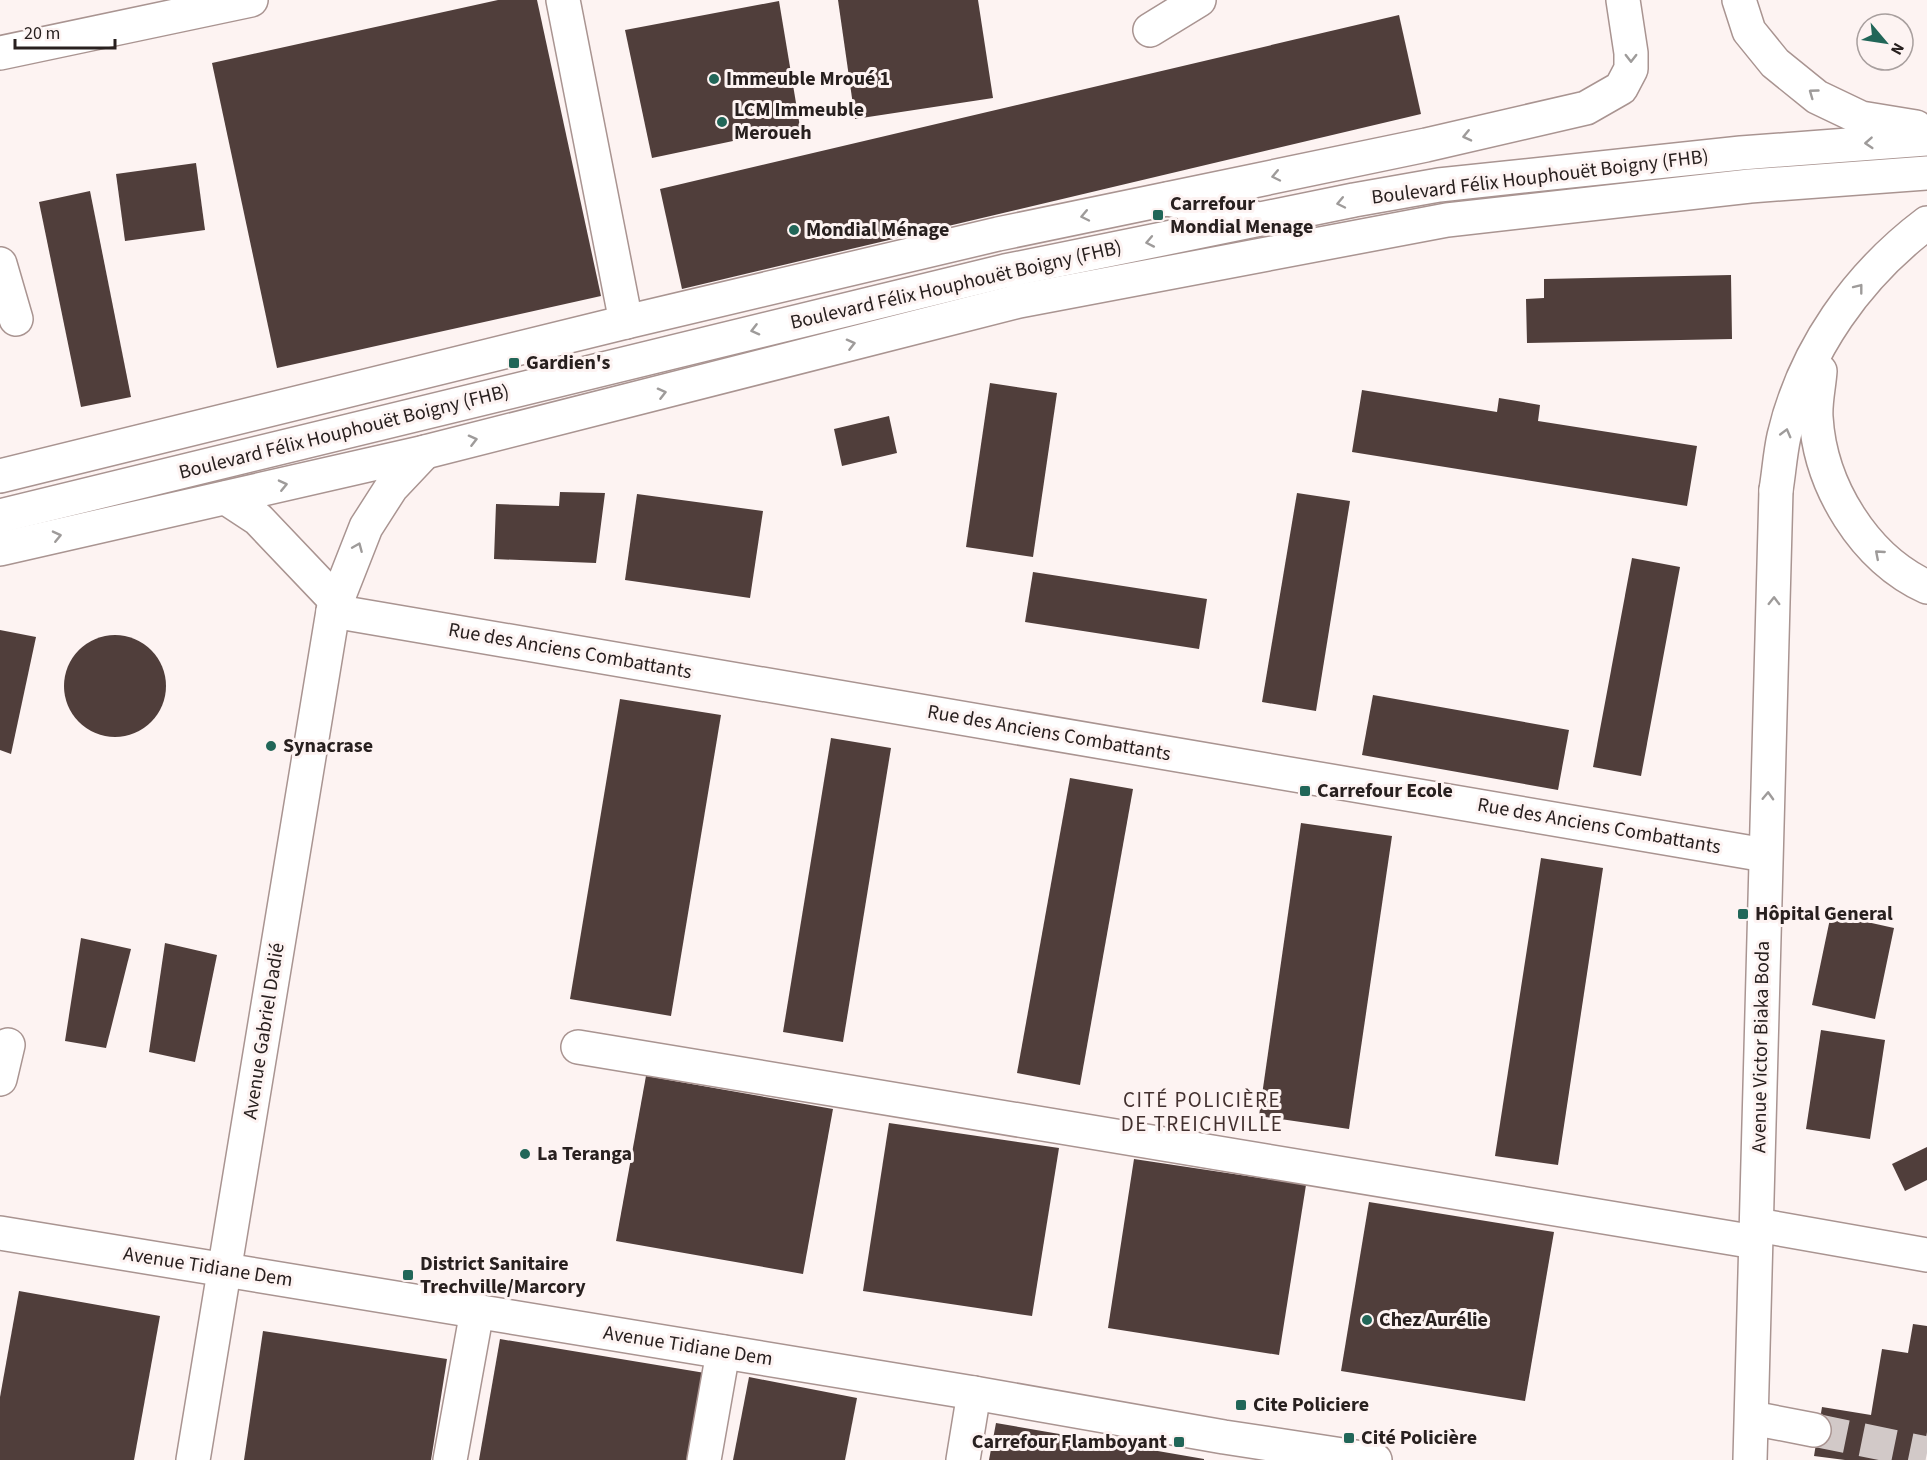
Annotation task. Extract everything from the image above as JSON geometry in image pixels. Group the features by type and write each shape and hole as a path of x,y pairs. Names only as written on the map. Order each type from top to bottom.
{"street":[{"path":"0,53 251,0"},
{"path":"562,0 626,322"},
{"path":"1150,30 1199,0"},
{"name":"Boulevard Félix Houphouët Boigny (FHB)","path":"0,476 626,322 998,234 1586,108 1621,88 1631,69 1631,52 1623,0"},
{"path":"1739,0 1749,31 1769,55 1817,97 1861,117 1927,129"},
{"name":"Boulevard Félix Houphouët Boigny (FHB)","path":"0,516 1005,271 1264,219 1439,186 1741,153 1927,139"},
{"name":"Boulevard Félix Houphouët Boigny (FHB)","path":"0,549 425,452 1019,302 1436,222 1750,186 1927,172"},
{"path":"1168,199 1264,219"},
{"name":"Avenue Victor Biaka Boda","path":"1750,1460 1776,490 1785,435 1806,373 1824,334 1875,268 1927,223"},
{"path":"0,264 16,319"},
{"path":"1824,334 1816,416 1825,468 1842,504 1870,546 1906,577 1927,587"},
{"name":"Avenue Gabriel Dadié","path":"193,1460 334,606 366,527 391,489 425,452"},
{"path":"226,498 258,519 334,606"},
{"name":"Rue des Anciens Combattants","path":"334,606 1765,855"},
{"path":"0,1079 8,1045"},
{"path":"578,1047 1756,1233 1927,1255"},
{"name":"Avenue Tidiane Dem","path":"0,1233 974,1393 1222,1449 1375,1460"},
{"path":"450,1460 477,1311"},
{"path":"704,1460 723,1352"},
{"path":"963,1460 974,1393"},
{"path":"1752,1418 1814,1430"}],"building":[{"path":"498,0 537,0 601,296 277,368 212,63"},
{"path":"838,0 978,0 993,98 855,119"},
{"name":"Immeuble Mroué 1","path":"779,1 800,127 652,158 625,30"},
{"path":"1399,15 1421,114 682,289 660,189"},
{"path":"196,163 205,230 125,241 116,174"},
{"path":"90,191 131,397 81,407 39,202"},
{"path":"1731,275 1732,339 1527,343 1526,299 1544,298 1544,279"},
{"path":"990,383 1057,393 1033,557 966,547"},
{"path":"1362,390 1497,412 1499,398 1540,405 1538,421 1697,446 1687,506 1352,452"},
{"path":"889,416 897,453 842,466 834,429"},
{"path":"560,492 605,493 596,563 494,559 496,504 559,506"},
{"path":"1297,493 1350,501 1316,711 1262,702"},
{"path":"637,494 763,511 750,598 625,580"},
{"path":"1632,558 1680,567 1641,776 1593,767"},
{"path":"1033,572 1207,599 1199,649 1025,622"},
{"path":"0,630 36,637 11,754 0,750"},
{"path":"115,635 135,639 151,650 162,666 166,686 162,706 151,722 135,733 115,737 95,733 79,722 68,706 64,686 68,666 79,650 95,639"},
{"path":"1373,695 1569,730 1558,790 1362,755"},
{"path":"620,699 721,715 671,1016 570,999"},
{"path":"831,738 891,748 843,1042 783,1032"},
{"path":"1070,778 1133,789 1080,1085 1017,1073"},
{"path":"1301,823 1392,836 1349,1129 1259,1116"},
{"path":"1541,858 1603,868 1558,1165 1495,1156"},
{"path":"1831,914 1894,928 1875,1019 1812,1005"},
{"path":"81,938 131,949 106,1048 65,1041"},
{"path":"165,943 217,955 195,1062 149,1052"},
{"path":"1821,1030 1885,1040 1870,1139 1806,1129"},
{"path":"646,1076 833,1109 803,1274 616,1241"},
{"path":"889,1123 1059,1148 1032,1316 863,1291"},
{"path":"1927,1147 1927,1180 1905,1191 1892,1164"},
{"path":"1134,1159 1306,1185 1279,1355 1108,1328"},
{"path":"1369,1202 1554,1232 1525,1401 1341,1371"},
{"path":"19,1291 160,1316 134,1460 0,1460 0,1397"},
{"path":"1913,1324 1927,1326 1927,1432 1923,1460 1845,1460 1814,1456 1822,1407 1871,1415 1882,1349 1908,1353"},
{"path":"263,1331 447,1359 431,1460 244,1460"},
{"path":"500,1339 705,1373 690,1460 479,1460"},
{"path":"749,1377 857,1398 845,1460 733,1460"},
{"path":"996,1423 1204,1459 1204,1460 989,1460"}],"tunnel":[{"path":"1814,1430 1927,1453"}],"place":[{"name":"Immeuble Mroué 1","path":"714,79"},
{"name":"LCM Immeuble Meroueh","path":"722,122"},
{"name":"Carrefour Mondial Menage","path":"1158,215"},
{"name":"Mondial Ménage","path":"794,230"},
{"name":"Gardien's","path":"514,363"},
{"name":"Synacrase","path":"271,746"},
{"name":"Carrefour Ecole","path":"1305,791"},
{"name":"Hôpital General","path":"1743,914"},
{"name":"La Teranga","path":"525,1154"},
{"name":"District Sanitaire Trechville/Marcory","path":"408,1275"},
{"name":"Chez Aurélie","path":"1367,1320"},
{"name":"Cite Policiere","path":"1241,1405"},
{"name":"Cité Policière","path":"1349,1438"},
{"name":"Carrefour Flamboyant","path":"1179,1442"}],"district":[{"name":"CITÉ POLICIÈRE DE TREICHVILLE","path":"1202,1112"}]}
